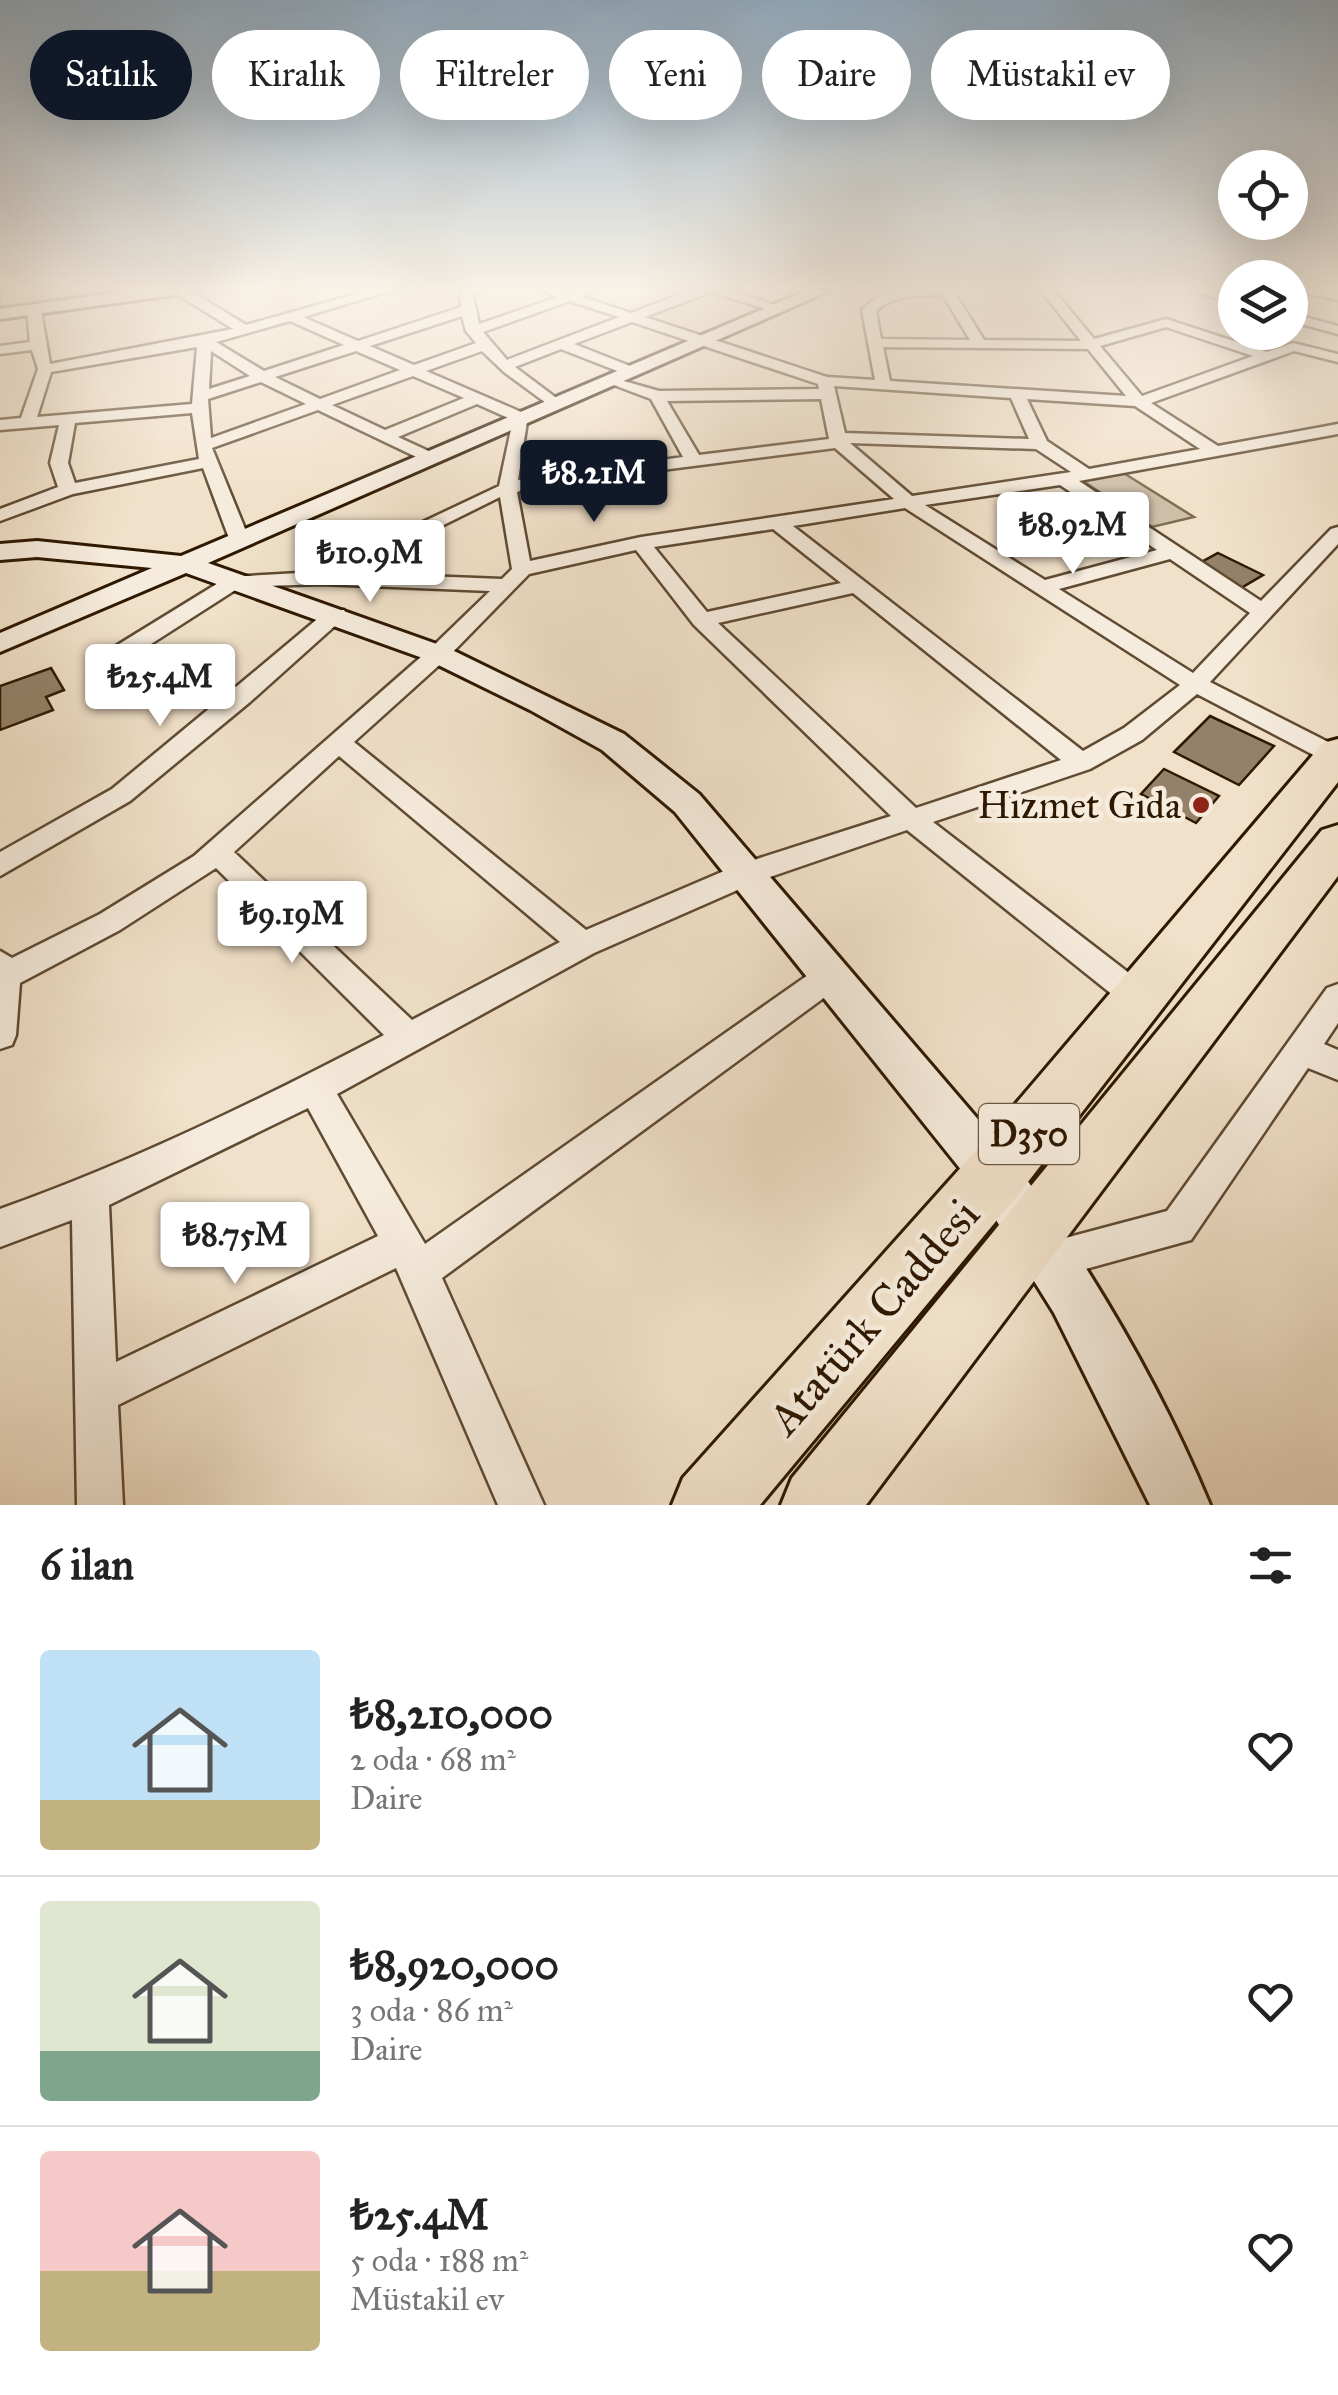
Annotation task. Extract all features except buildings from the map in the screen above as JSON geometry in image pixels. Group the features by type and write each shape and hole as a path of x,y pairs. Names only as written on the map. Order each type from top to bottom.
{"highway":[{"name":"Atatürk Caddesi","path":"710,1505 995,1175 1337,755"},
{"name":"Atatürk Caddesi","path":"819,1505 1044,1245 1338,842"}],"main road":[{"path":"0,643 663,357"},
{"path":"0,552 38,549 186,564 438,654 612,742 687,803 995,1175 1044,1245 1107,1353 1180,1505"},
{"path":"0,565 49,567 126,590"}],"street":[{"path":"28,420 45,369 41,357"},
{"path":"45,369 112,357"},
{"path":"203,357 201,402 206,454 240,541"},
{"path":"231,357 429,458"},
{"path":"0,425 201,402 325,357"},
{"path":"0,1035 2,970 110,922 217,852 438,654 514,577 508,488 522,418 377,357"},
{"path":"0,515 68,490 206,454 439,357"},
{"path":"498,357 554,403"},
{"path":"506,365 526,357"},
{"path":"586,357 657,396 694,462"},
{"path":"743,357 826,387"},
{"path":"879,357 883,384"},
{"path":"1099,357 1138,402 1214,451"},
{"path":"657,396 883,384 1138,402 1263,357"},
{"path":"826,387 838,440 909,503 1195,684 1337,755"},
{"path":"1014,392 1040,444 1074,477 1173,552 1263,612"},
{"path":"385,436 475,399"},
{"path":"68,419 59,463 68,490"},
{"path":"242,698 119,654 235,581 514,577 569,556 640,543 1074,477 1338,429"},
{"path":"321,578 508,488 534,481 838,440 1040,444"},
{"path":"775,521 1081,763"},
{"path":"0,1228 90,1195 315,1088 583,944 748,873 1081,763 1133,734 1195,684 1338,533"},
{"path":"640,543 702,620 910,818 1140,999"},
{"path":"1042,587 1173,552"},
{"path":"702,620 855,586"},
{"path":"0,866 121,795 242,698 336,615"},
{"path":"339,742 583,944"},
{"path":"217,852 408,1037"},
{"path":"97,1393 411,1258 829,977"},
{"path":"1044,1245 1178,1226 1338,997"},
{"path":"1302,1050 1338,1065"},
{"path":"315,1088 411,1258 521,1505"},
{"path":"90,1195 100,1505"}],"shaded area":[{"path":"1122,472 1194,517 1152,527 1083,481"}],"place":[{"name":"Hizmet Gıda","path":"1201,805"}]}
